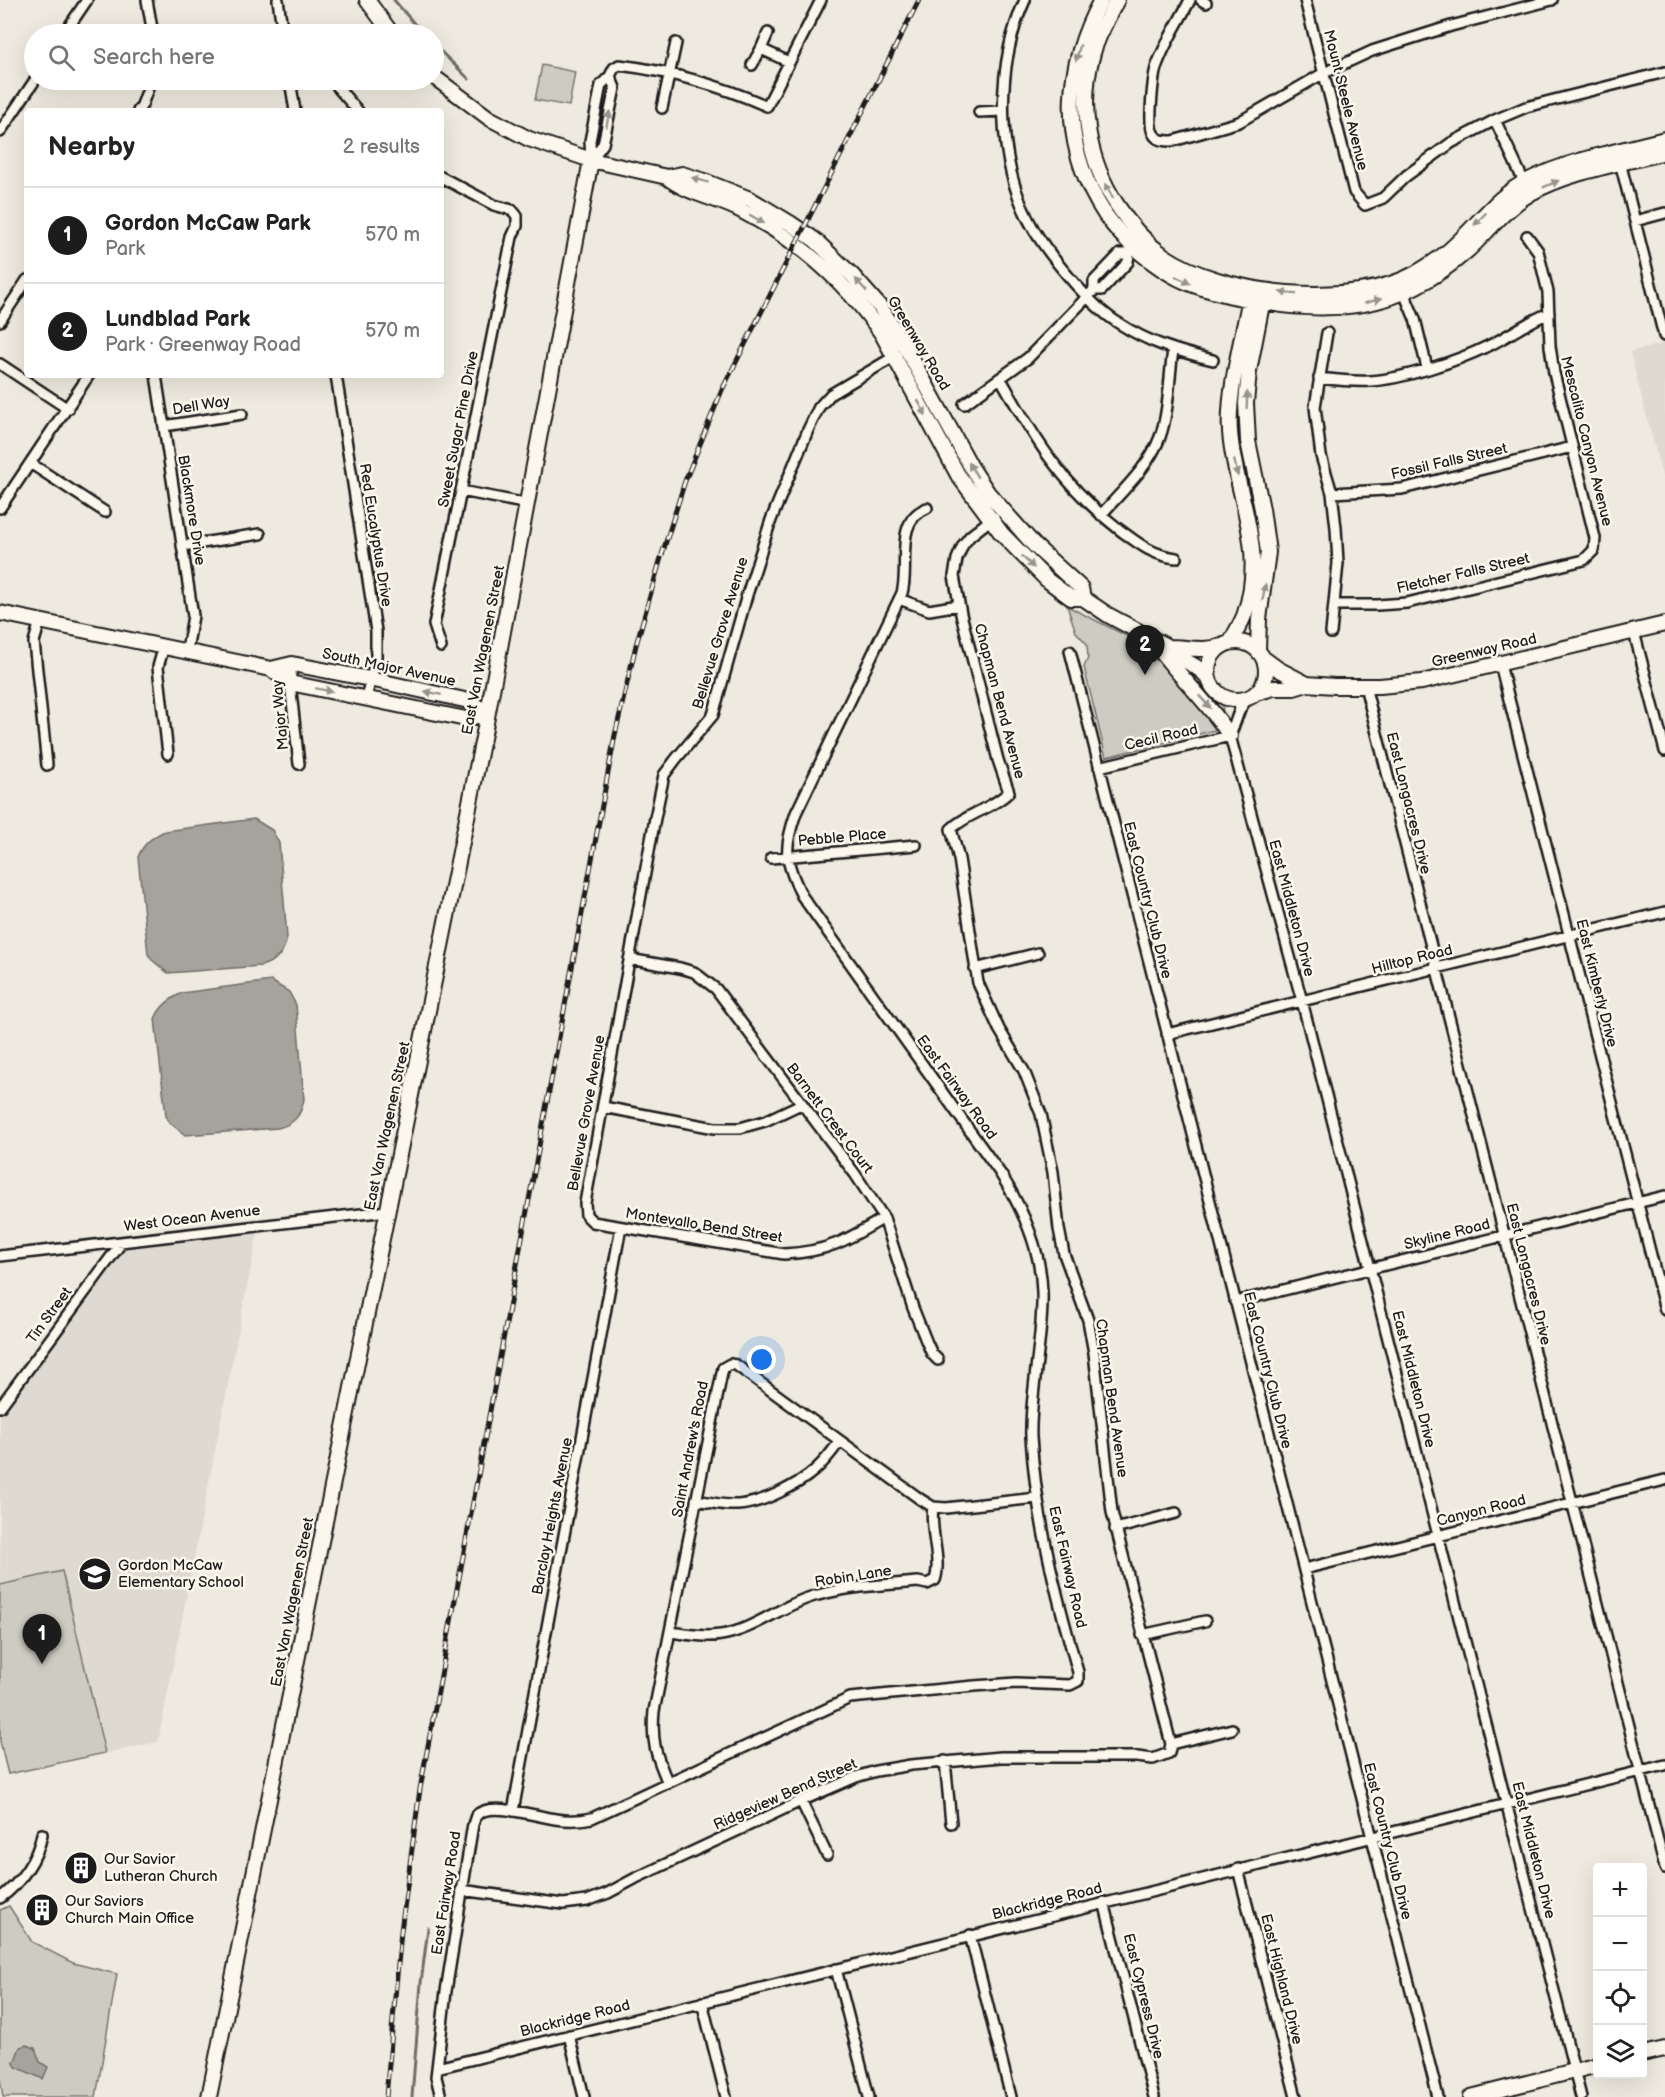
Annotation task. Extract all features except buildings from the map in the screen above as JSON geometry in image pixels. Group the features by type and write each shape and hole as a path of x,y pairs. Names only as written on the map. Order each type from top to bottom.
{"main road":[{"path":"367,0 385,24"},
{"path":"1101,0 1084,34 1076,60 1071,102 1072,128 1078,154 1091,189 1106,216 1120,233 1136,246 1258,295 1327,308 1354,306 1401,286 1456,245 1499,201 1527,188 1553,169 1619,157 1665,152"},
{"path":"1117,0 1093,53 1086,101 1087,125 1095,161 1136,246"},
{"name":"Greenway Road","path":"444,85 470,105 508,129 591,160 667,177 678,185 741,210 796,244 836,279 871,318 895,356 951,463 990,520 1047,580 1071,598 1083,598 1108,615 1168,647 1200,650 1227,644"},
{"path":"1619,157 1665,139"},
{"name":"East Van Wagenen Street","path":"209,2097 487,713 591,160"},
{"name":"Greenway Road","path":"667,177 682,174 733,191 802,231 827,251 881,309 907,350 971,467 1002,511 1035,546 1081,588 1083,598"},
{"path":"1258,295 1246,403 1248,441 1268,552 1259,619 1260,654 1266,667 1265,677 1252,695 1239,700 1220,695 1209,679 1210,660 1215,652 1227,644 1245,615 1250,593 1253,566 1250,527 1233,456 1230,409 1258,295"},
{"name":"South Major Avenue","path":"0,613 271,669 290,683 466,719 487,713"},
{"name":"Greenway Road","path":"1252,695 1273,688 1294,688 1307,684 1365,686 1422,682 1665,624"},
{"path":"1152,639 1175,670 1219,717 1230,736"},
{"path":"1227,644 1241,642 1250,645 1260,654"},
{"name":"Greenway Road","path":"1168,647 1175,655 1204,671 1209,679"},
{"name":"Greenway Road","path":"1260,654 1278,669 1307,684"},
{"name":"South Major Avenue","path":"271,669 292,664 370,679 469,701 487,713"},
{"path":"1647,2053 1665,2049"},
{"path":"1471,2097 1593,2066"}],"street":[{"path":"71,24 87,0"},
{"path":"147,0 151,24"},
{"path":"278,0 282,24"},
{"path":"591,160 590,141 601,86 614,68 619,65 669,74 722,88 767,106 821,0"},
{"path":"1025,0 1018,16 1004,76 1003,111 1012,173 1033,229 1054,260 1091,293 1120,325 1173,350 1214,360"},
{"path":"1190,0 1156,68 1152,89 1150,124 1152,132 1158,139 1165,141 1173,141 1239,122 1324,73 1372,51 1451,26 1552,0"},
{"name":"Mount Steele Avenue","path":"1305,0 1354,192 1365,205 1383,198 1406,176 1451,143 1495,120"},
{"path":"752,64 768,33"},
{"path":"662,108 675,43"},
{"path":"761,49 789,62"},
{"path":"1527,188 1495,120 1526,107 1665,72"},
{"path":"591,160 603,144 615,88 610,76"},
{"path":"0,132 28,90"},
{"path":"140,108 147,90"},
{"path":"292,90 295,108"},
{"path":"340,90 355,108"},
{"path":"979,112 1003,111"},
{"path":"1619,157 1635,221 1661,303 1664,336"},
{"name":"Sweet Sugar Pine Drive","path":"441,647 434,625 512,237 517,226 517,216 512,210 494,205 444,179"},
{"path":"1635,221 1665,213"},
{"name":"Mescalito Canyon Avenue","path":"1527,236 1538,251 1548,292 1550,346 1554,373 1595,538 1594,550"},
{"path":"964,404 1039,349 1091,293 1094,281 1120,254 1136,246"},
{"path":"0,321 24,285"},
{"path":"1401,286 1415,319 1427,368"},
{"path":"1319,378 1350,382 1372,381 1457,360 1549,313"},
{"path":"1327,333 1315,407 1321,456 1332,493 1338,563 1331,633"},
{"name":"Bellevue Grove Avenue","path":"586,1215 585,1203 664,775 713,714 771,520 819,407 831,394 907,350"},
{"path":"1101,515 1149,457 1159,440 1166,412 1167,385 1173,350"},
{"path":"0,364 68,409"},
{"path":"0,508 88,378"},
{"name":"Blackmore Drive","path":"156,378 193,616 187,650"},
{"name":"Red Eucalyptus Drive","path":"336,378 376,631 376,659 366,698"},
{"path":"1001,379 1033,435 1055,466 1083,498 1135,542 1159,556 1176,558"},
{"name":"Dell Way","path":"164,426 242,414"},
{"name":"Fossil Falls Street","path":"1332,493 1402,489 1572,447"},
{"path":"30,463 105,512"},
{"path":"461,491 528,504"},
{"path":"786,857 788,836 796,813 905,584 905,541 908,526 913,516 927,508"},
{"name":"Chapman Bend Avenue","path":"1002,511 970,536 963,545 957,559 954,576 998,760 1009,792 999,802 969,815 951,829 962,871 975,969 986,1003 1024,1071 1041,1114 1053,1172 1064,1254 1088,1320 1094,1353 1115,1529 1170,1748"},
{"path":"182,546 260,534"},
{"name":"Fletcher Falls Street","path":"1335,605 1407,603 1584,560 1594,550"},
{"path":"899,599 929,610 959,604"},
{"path":"40,621 34,642 46,765"},
{"path":"1634,632 1665,751"},
{"path":"164,646 158,667 168,754"},
{"name":"East Country Club Drive","path":"1070,651 1438,2097"},
{"name":"Major Way","path":"292,664 290,683 299,764"},
{"name":"East Kimberly Drive","path":"1500,664 1665,1310"},
{"name":"East Longacres Drive","path":"1365,686 1665,1868"},
{"path":"1230,736 1240,709 1252,695"},
{"name":"Cecil Road","path":"1099,767 1230,736"},
{"name":"East Middleton Drive","path":"1230,736 1302,1001 1581,2097"},
{"name":"Pebble Place","path":"771,858 916,845"},
{"name":"East Fairway Road","path":"441,2097 436,2077 446,1991 461,1890 476,1816 482,1811 493,1809 513,1811 573,1821 592,1818 850,1698 1016,1683 1070,1685 1078,1681 1078,1672 1043,1534 1037,1498 1031,1421 1042,1293 1039,1260 1027,1224 1017,1201 1000,1173 802,896 786,857"},
{"name":"Hilltop Road","path":"1167,1034 1665,912"},
{"path":"975,969 1038,953"},
{"name":"Barnett Crest Court","path":"629,959 694,972 716,989 855,1174 884,1218 913,1308 932,1354 938,1360"},
{"path":"603,1107 715,1128 740,1128 765,1121 801,1104"},
{"name":"Skyline Road","path":"1235,1302 1665,1196"},
{"name":"West Ocean Avenue","path":"0,1256 387,1211"},
{"name":"Montevallo Bend Street","path":"586,1215 593,1222 784,1254 808,1253 835,1245 884,1218"},
{"name":"Barclay Heights Avenue","path":"513,1811 621,1227"},
{"name":"Tin Street","path":"0,1407 122,1242"},
{"name":"Saint Andrew's Road","path":"668,1783 658,1760 652,1733 654,1711 723,1368 730,1364 736,1365 839,1442 933,1507"},
{"path":"696,1500 738,1505 769,1496 801,1481 814,1471 839,1442"},
{"name":"Canyon Road","path":"1304,1569 1665,1480"},
{"path":"933,1507 946,1508 1037,1498"},
{"name":"Robin Lane","path":"670,1632 719,1636 738,1631 816,1595 918,1582 927,1584 935,1580 939,1570 936,1562 933,1507"},
{"path":"1115,1529 1176,1513"},
{"path":"1143,1635 1205,1621"},
{"name":"Ridgeview Bend Street","path":"461,1890 563,1904 587,1901 801,1801 856,1777 876,1771 945,1761 1001,1757 1153,1759 1170,1748 1232,1729"},
{"path":"945,1761 951,1823"},
{"name":"Blackridge Road","path":"437,2067 1665,1765"},
{"path":"801,1801 827,1855"},
{"path":"0,1898 20,1879 32,1862 42,1834"},
{"name":"East Highland Drive","path":"1238,1869 1296,2097"},
{"name":"East Cypress Drive","path":"1104,1902 1154,2097"},
{"path":"970,1935 1011,2097"},
{"path":"836,1968 868,2097"},
{"path":"702,2002 726,2097"},
{"path":"569,2035 584,2097"}],"shaded area":[{"path":"542,65 575,72 569,106 535,100"},
{"path":"1665,343 1665,487 1630,352"},
{"path":"1067,606 1222,684 1223,722 1219,729 1106,757 1084,667 1088,658 1087,644 1076,632"},
{"path":"254,819 272,830 279,843 287,937 282,952 271,962 261,966 168,973 148,954 138,857 142,848 148,841 165,831"},
{"path":"271,981 289,992 296,1005 304,1099 299,1115 292,1122 278,1128 185,1135 169,1122 166,1116 155,1019 157,1014 166,1003 182,993"},
{"name":"Gordon McCaw Elementary School","path":"259,1226 158,1742 8,1774 0,1742 0,1407 122,1242"},
{"path":"62,1571 105,1753 8,1774 0,1742 0,1585"},
{"path":"9,1906 32,1942 73,1963 117,1974 96,2097 3,2097 0,2079 0,1910"},
{"path":"26,2045 35,2048 40,2062 48,2067 43,2079 16,2067 14,2063 20,2047"}],"waterway":[{"path":"394,0 414,24"},
{"path":"444,55 469,79"},
{"path":"412,2097 428,1928"}],"railway":[{"path":"386,2097 401,1931 420,1789 615,735 636,645 685,481 722,390 919,0"}],"place":[{"name":"Lundblad Park","path":"1145,675"},
{"name":"Gordon McCaw Elementary School","path":"95,1574"},
{"name":"Gordon McCaw Park","path":"42,1664"},
{"name":"Our Savior Lutheran Church","path":"81,1868"},
{"name":"Our Saviors Church Main Office","path":"42,1910"}]}
